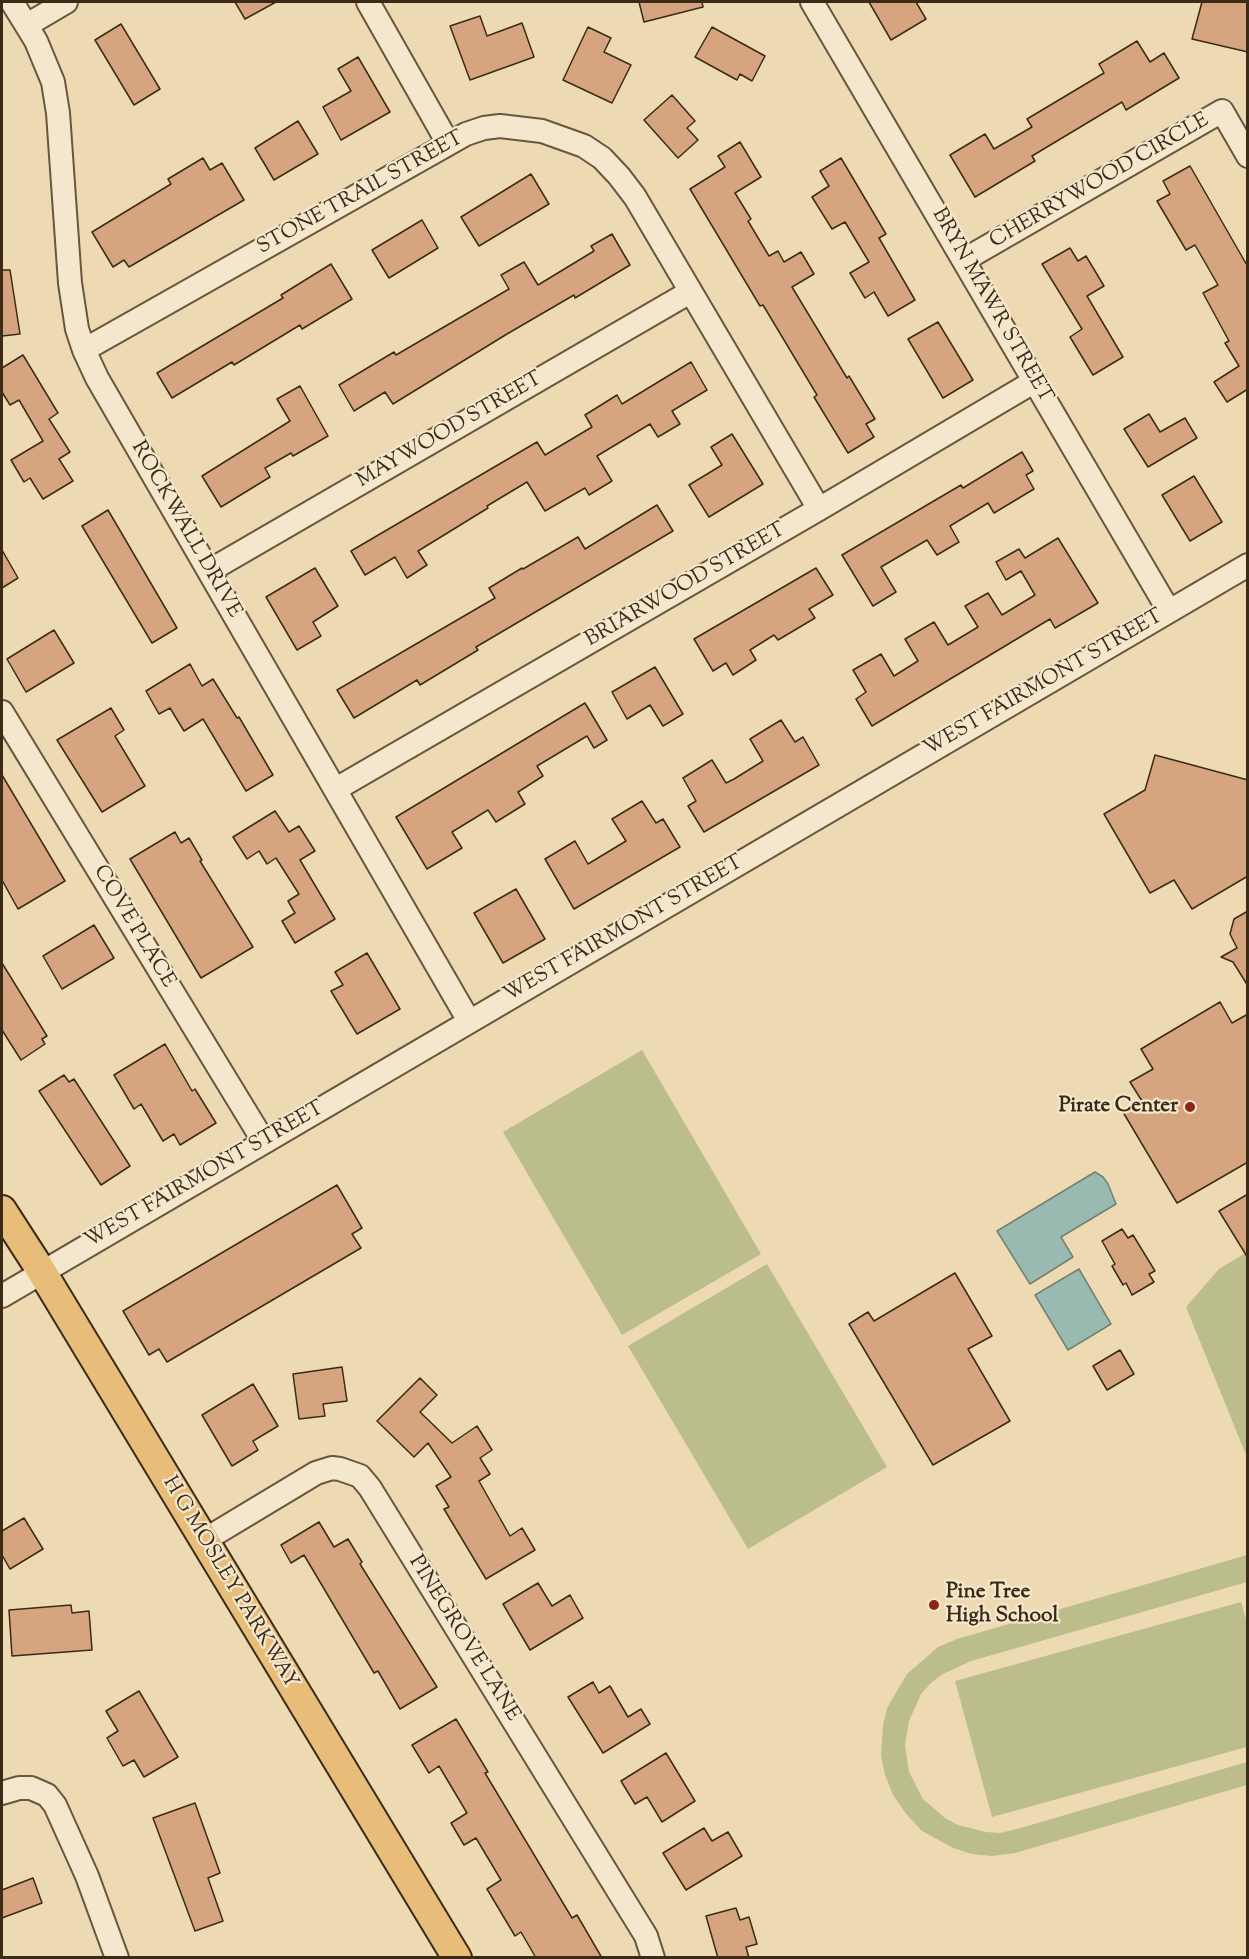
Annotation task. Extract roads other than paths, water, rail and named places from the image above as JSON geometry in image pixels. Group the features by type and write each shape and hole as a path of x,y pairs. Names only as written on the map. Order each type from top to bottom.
{"main road":[{"name":"H G MOSLEY PARKWAY","path":"2,1210 42,1272 457,1958"}],"street":[{"name":"ROCKWALL DRIVE","path":"12,2 45,60 53,82 58,113 70,283 77,329 84,350 97,378 469,1021"},
{"path":"27,25 66,2"},
{"path":"368,2 448,143"},
{"name":"BRYN MAWR STREET","path":"812,2 1169,611"},
{"name":"CHERRYWOOD CIRCLE","path":"964,260 1222,111 1248,156"},
{"name":"STONE TRAIL STREET","path":"84,350 448,143 484,128 500,126 542,131 584,146 602,159 635,197 819,509"},
{"name":"MAYWOOD STREET","path":"209,571 690,292"},
{"name":"BRIARWOOD STREET","path":"336,789 1035,381"},
{"name":"WEST FAIRMONT STREET","path":"2,1296 1248,565"},
{"name":"COVE PLACE","path":"2,712 264,1142"},
{"name":"PINEGROVE LANE","path":"203,1541 316,1473 332,1468 360,1476 370,1488 640,1926 653,1958"},
{"path":"2,1793 19,1788 31,1788 47,1795 55,1805 87,1876 117,1958"}],"water":[{"path":"1095,1172 1108,1184 1116,1204 1061,1237 1073,1257 1030,1284 997,1231"},
{"path":"1079,1269 1111,1324 1068,1350 1035,1295"}],"place":[{"name":"Pirate Center","path":"1190,1107"},
{"name":"Pine Tree High School","path":"934,1605"}]}
